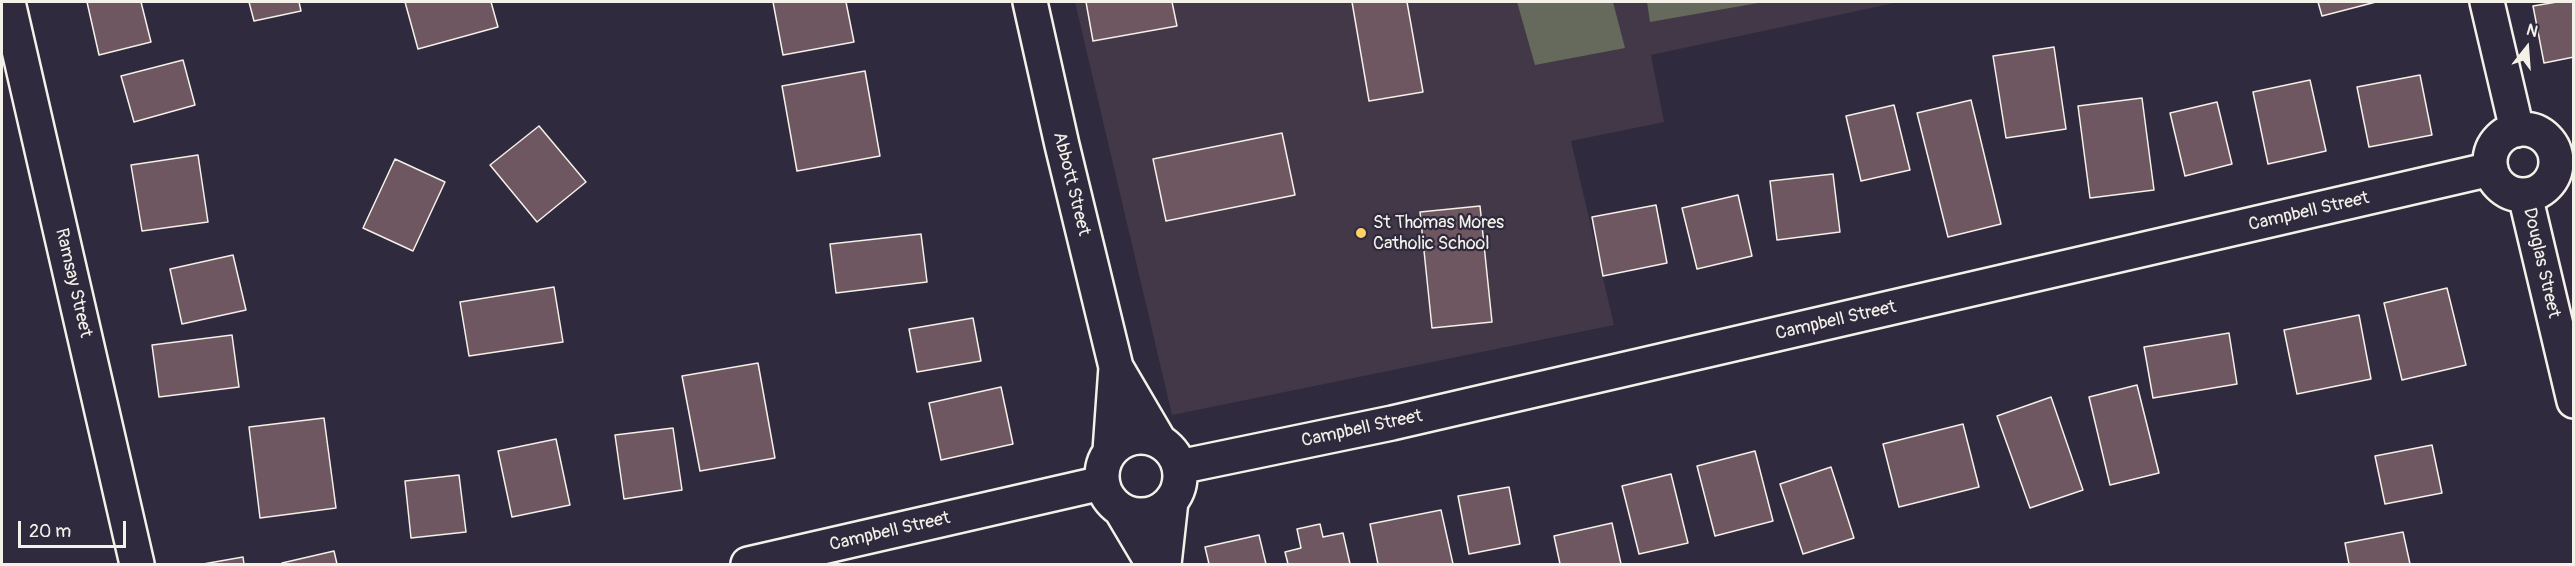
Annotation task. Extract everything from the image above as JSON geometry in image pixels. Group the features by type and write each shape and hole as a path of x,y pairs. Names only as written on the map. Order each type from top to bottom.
{"street":[{"name":"Ramsay Street","path":"8,2 137,564"},
{"name":"Abbott Street","path":"1030,2 1116,367 1169,454"},
{"path":"2487,2 2517,130"},
{"path":"2517,130 2537,132 2565,154 2546,187 2525,195 2513,194 2503,189 2495,180 2491,169 2493,149 2507,134 2517,130"},
{"name":"Campbell Street","path":"1169,454 1392,423 2491,169"},
{"name":"Douglas Street","path":"2525,195 2574,401"},
{"name":"Abbott Street","path":"1110,451 1116,367"},
{"path":"1148,436 1169,454 1180,475 1178,489 1171,501 1161,510 1148,515 1134,515 1121,510 1110,501 1102,483 1103,462 1110,451 1121,441 1148,436"},
{"name":"Campbell Street","path":"748,564 1102,483"},
{"path":"1164,564 1171,501"},
{"path":"1121,510 1153,564"}],"shaded area":[{"name":"St Thomas Mores Catholic School","path":"1075,2 1899,2 1651,55 1664,122 1571,141 1614,325 1172,415"}],"green space":[{"path":"1517,2 1613,2 1625,48 1535,65"},
{"path":"1647,2 1764,2 1650,22"}],"building":[{"path":"87,2 141,2 151,42 99,55"},
{"path":"249,2 299,2 301,11 254,21"},
{"path":"405,2 491,2 498,27 418,49"},
{"path":"773,2 846,2 854,42 783,55"},
{"path":"1086,2 1172,2 1177,26 1093,41"},
{"path":"1352,2 1407,2 1423,92 1369,101"},
{"path":"2318,2 2376,2 2322,16"},
{"path":"2574,2 2574,57 2544,63 2533,6"},
{"path":"2054,47 2066,129 2006,138 1993,56"},
{"path":"183,60 195,105 134,122 121,76"},
{"path":"865,71 880,156 797,171 782,86"},
{"path":"2420,75 2432,135 2369,147 2357,87"},
{"path":"2310,80 2326,151 2268,164 2253,92"},
{"path":"2142,98 2154,190 2090,198 2078,106"},
{"path":"1971,100 2001,224 1948,237 1917,113"},
{"path":"2217,102 2232,164 2185,176 2170,113"},
{"path":"1894,105 1910,170 1861,181 1846,116"},
{"path":"539,126 586,182 537,222 490,165"},
{"path":"1282,133 1295,195 1166,221 1153,159"},
{"path":"198,155 208,222 142,231 131,165"},
{"path":"395,159 445,182 413,251 363,228"},
{"path":"1833,174 1840,232 1777,240 1770,181"},
{"path":"1738,195 1752,256 1697,269 1682,208"},
{"path":"1656,205 1667,263 1603,276 1592,217"},
{"path":"1480,206 1492,322 1432,328 1420,212"},
{"path":"921,234 927,282 836,293 830,244"},
{"path":"233,255 246,310 182,324 170,269"},
{"path":"554,287 563,342 469,356 460,302"},
{"path":"2447,288 2466,365 2402,380 2384,303"},
{"path":"2359,315 2371,379 2297,394 2284,330"},
{"path":"973,318 981,361 917,372 909,329"},
{"path":"2229,333 2237,384 2153,398 2144,347"},
{"path":"232,335 239,387 159,397 152,345"},
{"path":"758,363 775,458 700,471 682,376"},
{"path":"2137,385 2159,473 2110,485 2089,397"},
{"path":"1001,387 1013,444 941,460 929,403"},
{"path":"2051,397 2083,490 2030,508 1997,416"},
{"path":"324,418 336,508 260,518 249,427"},
{"path":"1963,424 1979,487 1899,507 1883,444"},
{"path":"673,428 682,490 624,499 615,435"},
{"path":"556,439 570,505 512,517 498,451"},
{"path":"2432,445 2442,493 2385,504 2375,456"},
{"path":"1755,451 1773,521 1715,536 1697,466"},
{"path":"1831,467 1854,538 1803,554 1780,484"},
{"path":"1671,474 1688,543 1639,554 1622,486"},
{"path":"459,475 466,532 411,538 405,481"},
{"path":"1509,487 1520,544 1469,554 1458,496"},
{"path":"1441,510 1453,564 1378,564 1370,524"},
{"path":"1612,523 1621,564 1560,564 1554,536"},
{"path":"1320,524 1323,537 1343,533 1350,564 1288,564 1285,552 1301,548 1297,529"},
{"path":"2403,532 2410,564 2349,564 2345,543"},
{"path":"1259,535 1266,564 1209,564 1205,547"},
{"path":"334,551 337,564 282,563"},
{"path":"243,557 244,564 203,564"}],"place":[{"name":"St Thomas Mores Catholic School","path":"1361,233"}]}
